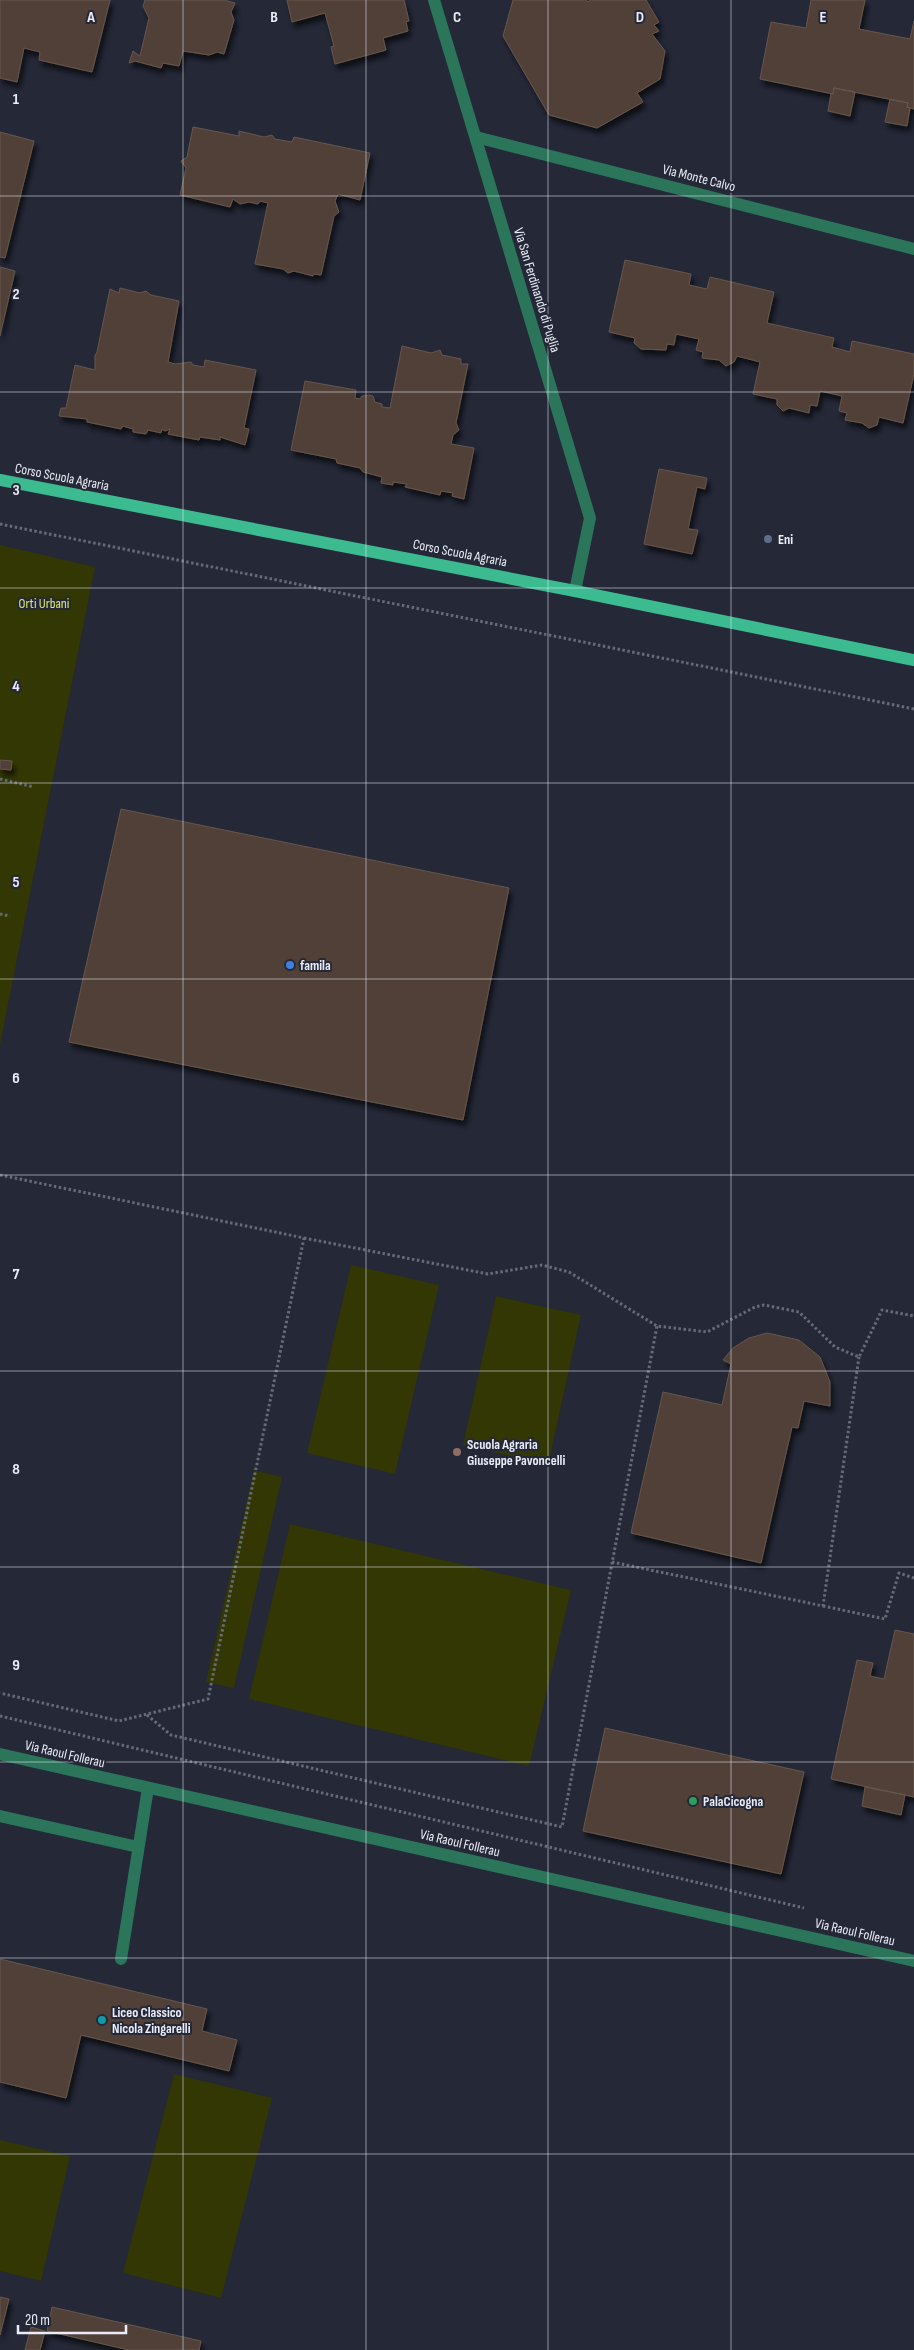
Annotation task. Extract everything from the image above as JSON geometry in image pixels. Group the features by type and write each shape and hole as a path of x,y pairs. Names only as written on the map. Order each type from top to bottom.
{"main road":[{"name":"Corso Scuola Agraria","path":"0,480 576,591 914,660"}],"street":[{"name":"Via San Ferdinando di Puglia","path":"434,0 590,518 576,591"},
{"name":"Via Monte Calvo","path":"476,137 914,248"},
{"name":"Via Raoul Follerau","path":"0,1754 914,1961"},
{"path":"121,1959 148,1788"},
{"path":"0,1816 138,1847"}],"path":[{"path":"0,524 914,709"},
{"path":"0,779 34,787"},
{"path":"0,914 10,916"},
{"path":"0,1175 488,1274 542,1265 569,1272 657,1326 707,1332 755,1307 764,1305 798,1312 835,1347 859,1357"},
{"path":"0,1693 118,1721 208,1699 304,1238"},
{"path":"823,1606 859,1357 882,1310 914,1316"},
{"path":"147,1714 171,1735 562,1827 657,1326"},
{"path":"612,1562 885,1619 899,1574 914,1578"},
{"path":"0,1716 807,1908"}],"green space":[{"name":"Orti Urbani","path":"0,545 95,567 0,1045"},
{"path":"351,1265 439,1285 395,1474 307,1453"},
{"path":"496,1296 581,1315 548,1465 463,1445"},
{"path":"254,1470 282,1477 234,1688 206,1682"},
{"path":"290,1524 571,1590 529,1766 249,1699"},
{"path":"174,2074 272,2098 221,2298 123,2273"},
{"path":"0,2140 70,2156 41,2281 0,2271"}],"building":[{"path":"0,0 110,0 92,72 39,60 40,52 24,48 17,82 0,78"},
{"path":"145,0 224,0 235,3 231,12 234,20 224,54 217,52 209,55 183,51 179,66 163,63 161,68 135,61 129,63 133,51 140,56 149,18 143,6"},
{"path":"287,0 404,0 409,21 406,22 408,31 383,38 386,50 335,64 331,47 334,46 325,13 292,22"},
{"path":"513,0 586,0 587,2 591,0 646,0 659,22 654,25 659,31 652,34 665,51 660,79 637,93 643,102 597,128 549,115 503,36"},
{"path":"811,0 865,0 859,29 910,39 914,21 914,109 907,107 908,103 834,88 833,94 760,79 771,22 806,28"},
{"path":"834,88 855,92 850,116 828,111"},
{"path":"890,99 908,103 907,107 910,108 907,126 885,122"},
{"path":"193,127 239,136 239,131 264,137 272,135 275,139 292,142 294,137 370,153 360,200 338,194 335,201 339,212 334,216 321,275 314,274 313,276 294,271 288,273 283,269 255,264 268,203 260,201 258,204 249,202 240,204 233,199 230,207 180,195 186,168 181,161 187,157"},
{"path":"0,132 34,141 5,258 0,257"},
{"path":"625,260 691,274 689,285 707,289 710,277 774,292 767,323 834,338 832,347 850,352 852,341 914,354 914,374 903,423 879,417 877,425 869,428 862,423 845,420 847,413 839,411 842,396 820,391 817,406 810,405 809,413 789,408 783,411 777,405 777,399 753,394 760,362 737,356 734,362 726,366 719,360 702,358 703,352 696,350 699,339 676,334 674,345 667,344 666,350 641,349 634,343 635,338 609,332"},
{"path":"0,267 15,271 0,336"},
{"path":"120,288 140,293 146,291 151,295 179,301 168,362 175,364 191,362 193,365 204,367 205,360 256,370 244,428 249,429 245,445 220,437 220,440 200,437 199,440 168,434 170,429 165,431 162,429 161,433 148,430 146,434 133,432 133,429 123,426 121,429 87,422 87,419 59,416 61,408 66,408 75,365 95,370 95,356 110,289 119,293"},
{"path":"402,346 431,353 440,350 442,355 461,359 461,364 468,364 456,423 459,430 453,435 451,444 474,448 464,499 452,496 453,493 441,491 440,495 405,487 407,484 393,482 393,485 381,483 382,477 363,472 360,468 337,463 336,459 291,450 305,381 356,390 355,398 360,399 362,396 373,396 375,402 382,404 382,407 390,408"},
{"path":"659,469 707,478 705,489 697,487 688,529 698,530 692,554 644,544"},
{"path":"0,760 12,761 11,770 0,769"},
{"name":"famila","path":"121,809 509,888 463,1120 69,1042"},
{"path":"767,1333 799,1340 820,1357 830,1382 830,1406 804,1401 798,1428 792,1427 761,1563 631,1533 663,1392 722,1405 731,1364 723,1360 733,1348 749,1338"},
{"path":"895,1630 914,1634 914,1797 831,1779 857,1660 873,1663 870,1676 884,1679"},
{"name":"PalaCicogna","path":"605,1728 804,1772 781,1874 583,1831"},
{"path":"865,1787 905,1795 901,1815 862,1806"},
{"name":"Liceo Classico Nicola Zingarelli","path":"0,1959 207,2009 202,2031 237,2040 229,2071 81,2035 66,2098 0,2082"},
{"path":"0,2297 9,2299 0,2335"},
{"path":"52,2307 201,2341 199,2350 129,2350 47,2331"},
{"path":"31,2327 45,2331 40,2350 25,2350"}],"place":[{"name":"Eni","path":"768,539"},
{"name":"famila","path":"290,965"},
{"name":"Scuola Agraria Giuseppe Pavoncelli","path":"457,1452"},
{"name":"PalaCicogna","path":"693,1801"},
{"name":"Liceo Classico Nicola Zingarelli","path":"102,2020"}]}
